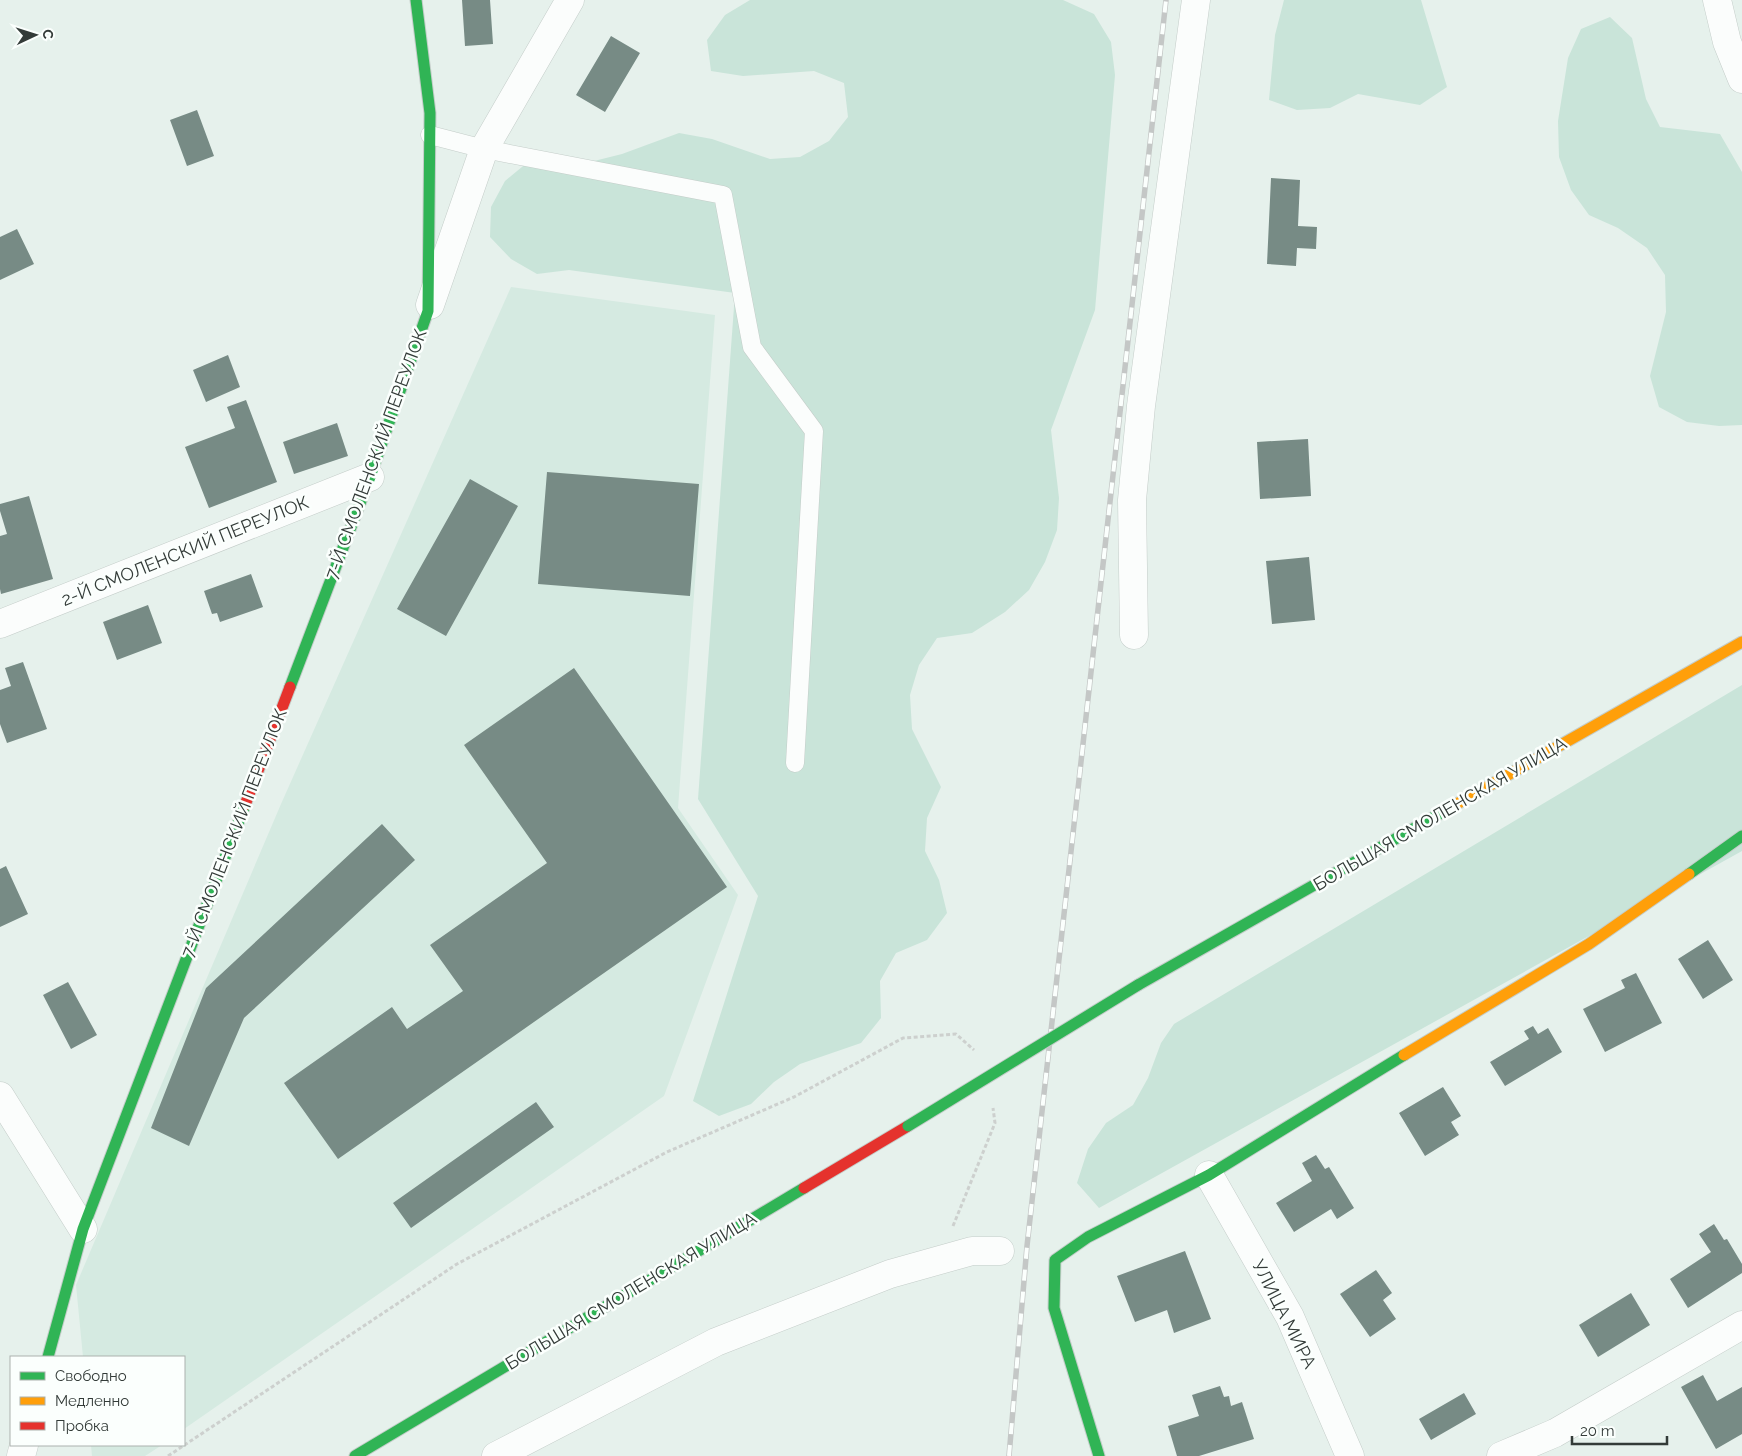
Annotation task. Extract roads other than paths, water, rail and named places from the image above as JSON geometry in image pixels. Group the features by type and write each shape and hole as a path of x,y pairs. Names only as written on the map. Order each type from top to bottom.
{"street":[{"name":"7-Й СМОЛЕНСКИЙ ПЕРЕУЛОК","path":"416,0 430,113 428,311"},
{"name":"7-Й СМОЛЕНСКИЙ ПЕРЕУЛОК","path":"48,1356 83,1229 370,477 484,148 570,0"},
{"path":"1134,635 1132,500 1141,406 1196,0"},
{"path":"1717,0 1727,42 1742,79"},
{"name":"2-Й СМОЛЕНСКИЙ ПЕРЕУЛОК","path":"0,624 370,477"},
{"name":"БОЛЬШАЯ СМОЛЕНСКАЯ УЛИЦА","path":"355,1456 908,1126 1138,986 1742,642"},
{"path":"1099,1456 1054,1308 1055,1260 1088,1237 1209,1175 1589,944 1742,836"},
{"path":"0,1096 83,1229"},
{"name":"УЛИЦА МИРА","path":"1209,1175 1290,1317 1350,1456"},
{"path":"496,1456 716,1342 890,1274 972,1250 1000,1251"},
{"path":"1501,1456 1555,1433 1742,1325"}],"lane":[{"path":"430,135 484,148 723,195 752,347 814,431 795,763"}],"railway":[{"path":"1009,1456 1027,1246 1166,0"}]}
